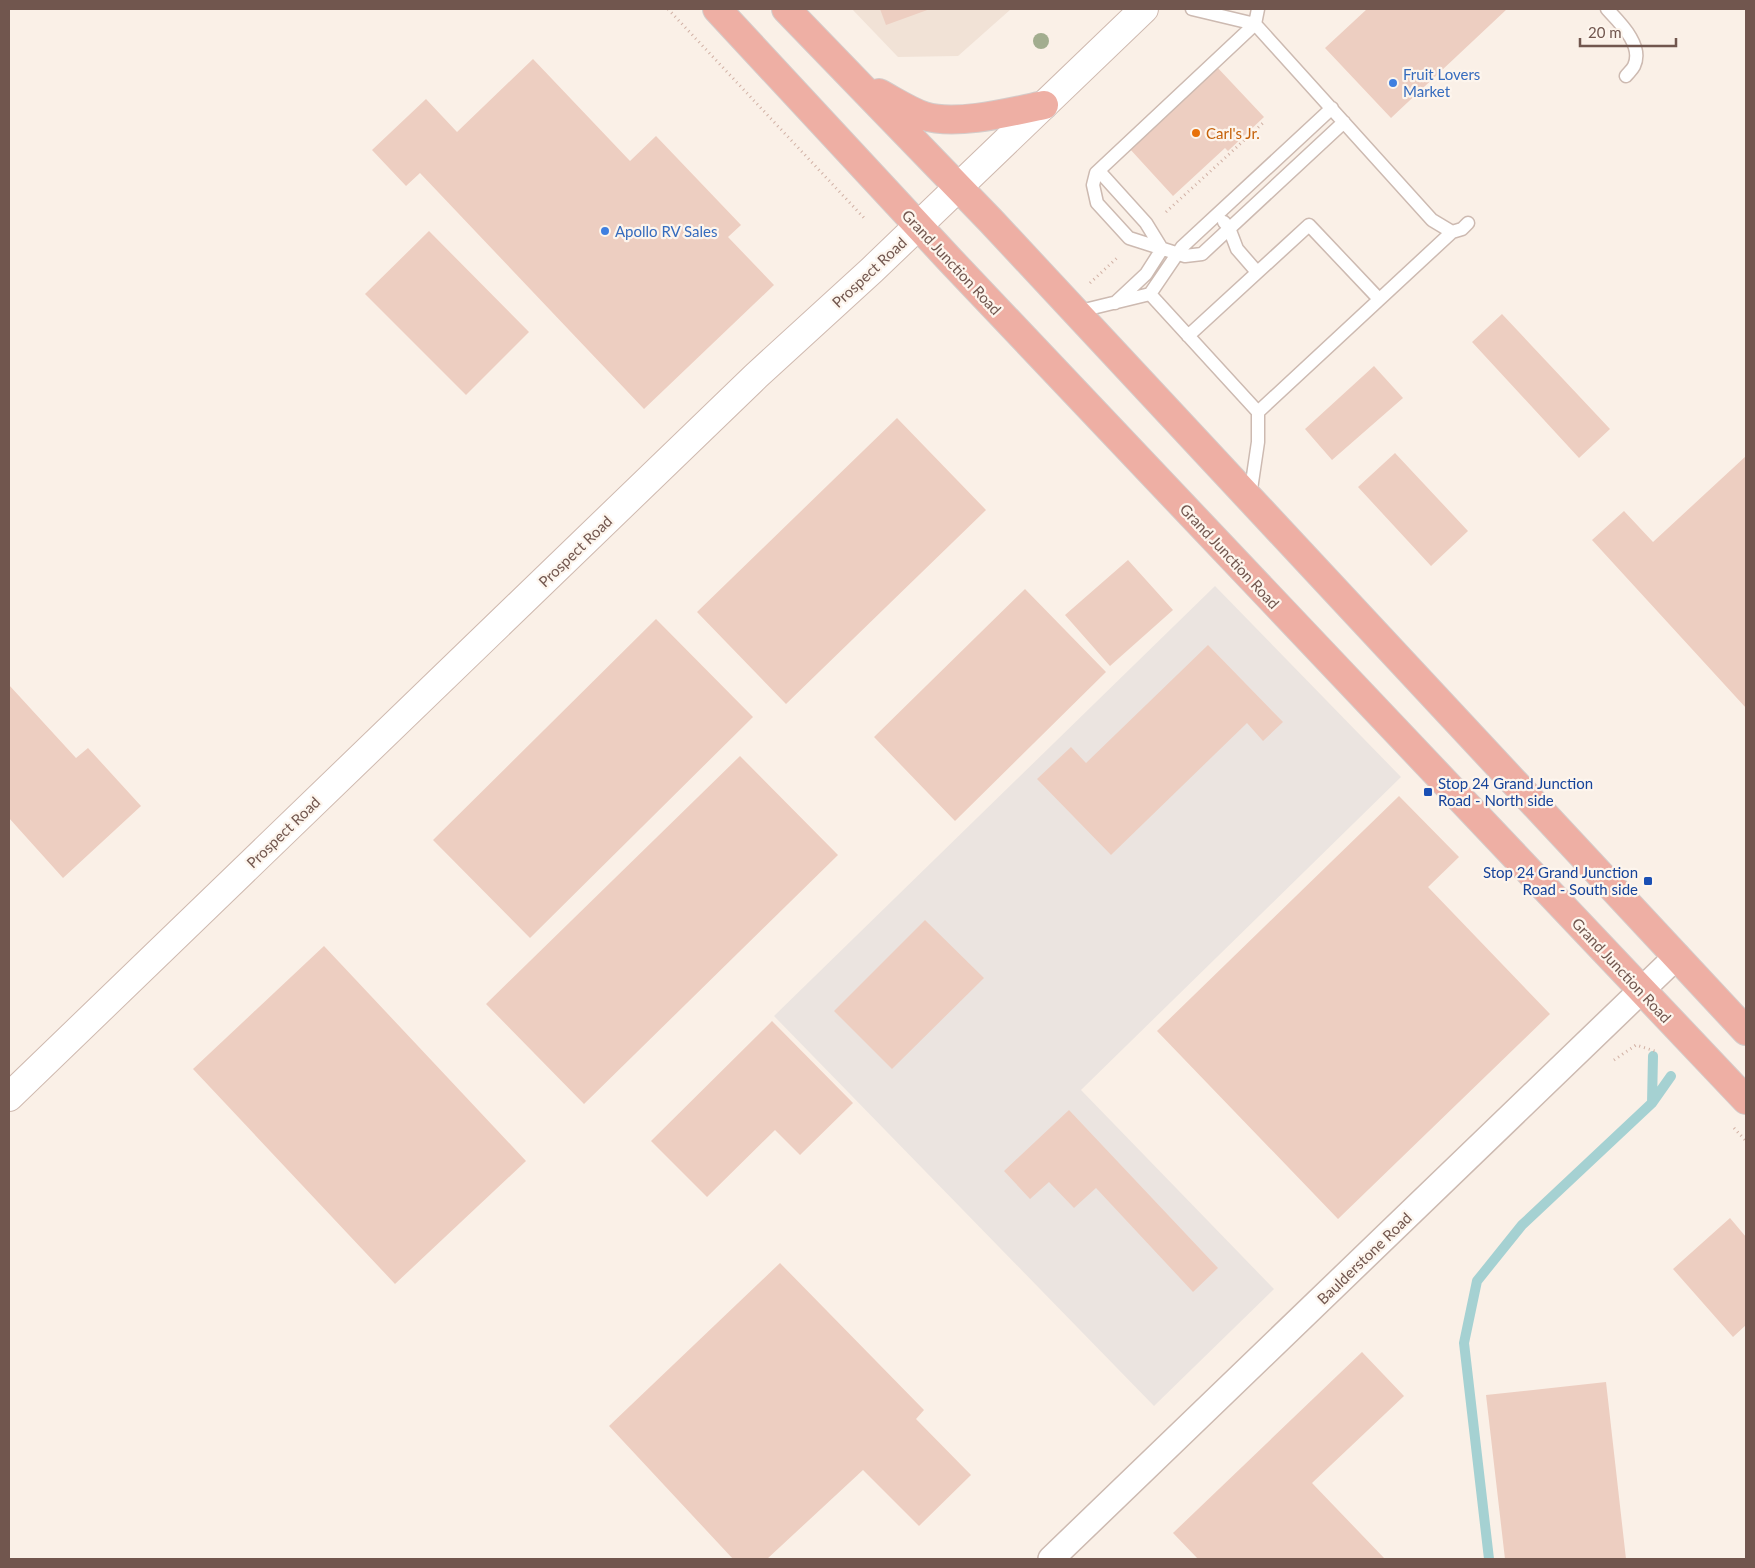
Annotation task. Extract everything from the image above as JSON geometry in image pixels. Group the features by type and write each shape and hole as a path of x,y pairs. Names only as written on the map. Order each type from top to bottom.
{"highway":[{"name":"Grand Junction Road","path":"717,9 918,226 1746,1100"},
{"path":"786,9 1076,312 1746,1031"},
{"path":"854,79 925,117 942,119 975,117 1044,105"}],"street":[{"name":"Prospect Road","path":"9,1097 756,376 918,226 1144,9"},
{"name":"Baulderstone Road","path":"1050,1559 1677,956"}],"lane":[{"path":"1192,9 1255,24 1432,220 1452,232"},
{"path":"1258,9 1255,24 1096,173 1092,185 1097,203 1129,238 1185,256 1202,254 1344,122"},
{"path":"1607,9 1629,32 1636,55 1634,66 1626,76"},
{"path":"1076,312 1150,294 1182,247 1332,108"},
{"path":"1099,171 1146,222 1162,248"},
{"path":"1217,215 1229,228 1237,249 1257,272"},
{"path":"1188,336 1309,224 1379,300"},
{"path":"1258,412 1452,232 1462,229 1468,224"},
{"path":"1115,303 1146,274 1162,248"},
{"path":"1150,294 1258,412 1258,442 1250,499"}],"path":[{"path":"668,9 866,220"},
{"path":"1165,213 1263,122"},
{"path":"1089,284 1121,254"},
{"path":"1588,1043 1607,1065 1636,1045 1665,1054"},
{"path":"1733,1127 1746,1141"}],"shaded area":[{"path":"852,9 1011,9 958,56 898,57"},
{"path":"1215,586 1401,777 1081,1090 1274,1289 1154,1406 774,1016"}],"building":[{"path":"880,9 930,9 886,25"},
{"name":"Fruit Lovers Market","path":"1367,9 1507,9 1391,118 1325,48"},
{"name":"Apollo RV Sales","path":"533,59 630,161 656,136 741,225 728,237 774,285 644,409 420,173 406,186 372,150 426,99 457,132"},
{"name":"Carl's Jr.","path":"1216,66 1264,117 1228,151 1225,148 1173,196 1129,148"},
{"path":"429,231 529,332 466,395 365,294"},
{"path":"1502,314 1610,429 1579,458 1472,342"},
{"path":"1374,366 1403,398 1332,460 1305,429"},
{"path":"897,418 986,510 786,704 697,612"},
{"path":"1395,453 1468,531 1431,566 1358,487"},
{"path":"1746,456 1746,708 1592,540 1624,511 1653,542"},
{"path":"1128,560 1173,610 1110,666 1065,615"},
{"path":"1025,589 1106,672 955,821 874,737"},
{"path":"656,619 753,717 530,938 433,840"},
{"path":"1208,645 1283,722 1263,741 1247,723 1111,855 1037,779 1071,747 1086,763"},
{"path":"9,685 76,758 88,748 141,806 63,878 9,818"},
{"path":"740,756 838,855 584,1104 486,1004"},
{"path":"1399,796 1459,857 1428,887 1550,1014 1338,1219 1157,1031"},
{"path":"925,920 984,978 892,1069 834,1011"},
{"path":"324,946 526,1161 395,1284 193,1069"},
{"path":"772,1021 853,1103 800,1155 775,1130 707,1197 651,1141"},
{"path":"1069,1110 1218,1268 1193,1292 1096,1188 1074,1208 1049,1182 1030,1199 1004,1171"},
{"path":"1730,1218 1746,1237 1746,1325 1733,1337 1673,1269"},
{"path":"780,1263 924,1410 916,1419 971,1475 919,1526 863,1470 767,1559 733,1559 609,1426"},
{"path":"1362,1352 1404,1396 1312,1483 1385,1559 1198,1559 1173,1533"},
{"path":"1606,1382 1626,1559 1505,1559 1486,1395"}],"waterway":[{"path":"1652,1103 1653,1056"},
{"path":"1489,1559 1464,1343 1477,1281 1522,1225 1652,1103 1671,1076"}],"place":[{"name":"Fruit Lovers Market","path":"1393,83"},
{"name":"Carl's Jr.","path":"1196,133"},
{"name":"Apollo RV Sales","path":"605,231"},
{"name":"Stop 24 Grand Junction Road - North side","path":"1428,792"},
{"name":"Stop 24 Grand Junction Road - South side","path":"1648,881"}]}
